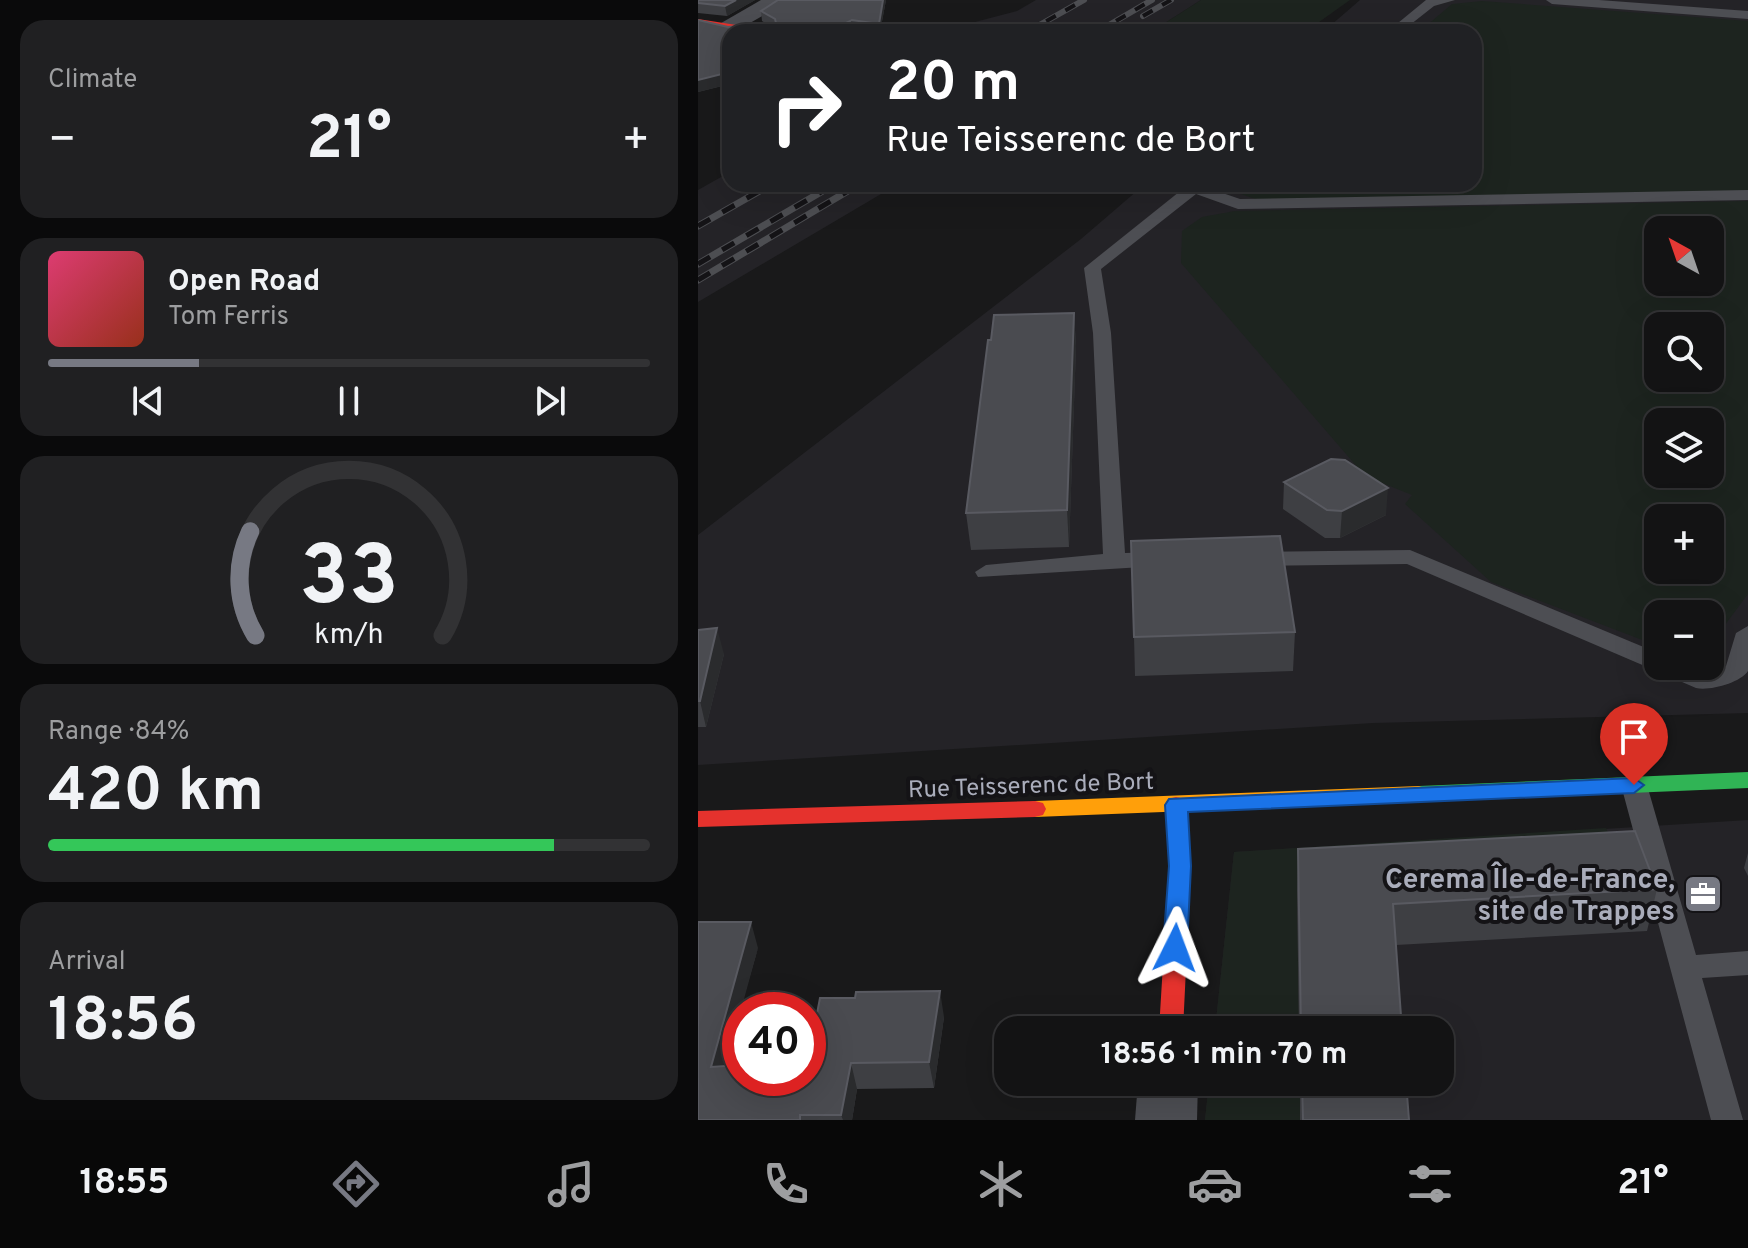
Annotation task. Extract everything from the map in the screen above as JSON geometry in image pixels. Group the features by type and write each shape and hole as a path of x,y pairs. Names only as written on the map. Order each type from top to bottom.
{"street":[{"path":"732,24 779,0"},
{"path":"698,22 722,25"},
{"name":"Rue Teisserenc de Bort","path":"698,819 1176,805 1748,780"},
{"path":"1172,1016 1180,866 1176,805"},
{"path":"1166,1120 1167,1096"}],"lane":[{"path":"1403,24 1430,3 1449,0"},
{"path":"1552,0 1748,15"},
{"path":"1114,560 1102,333 1092,268 1189,192"},
{"path":"1211,192 1238,204 1748,195"},
{"path":"1238,559 1410,557 1644,656"},
{"path":"986,572 1114,560 1176,559"},
{"path":"1724,675 1736,671 1748,633"},
{"path":"1634,785 1727,1120"},
{"path":"1685,967 1748,963"}],"shaded area":[{"path":"1036,0 1201,0 1164,24 967,24 1017,11"},
{"path":"1201,0 1350,0 1316,24 1164,24"},
{"path":"1360,0 1748,0 1748,713 1373,723 698,765 698,535 1081,239 1136,192 1482,192 1482,24 1332,24"},
{"path":"1482,1 1748,21 1748,194 1264,202 1235,192 1482,192 1482,24 1428,24 1452,4"},
{"path":"722,176 722,192 884,192 698,302 698,190"},
{"path":"1748,201 1748,594 1724,626 1724,600 1644,600 1644,641 1491,582 1405,504 1412,495 1365,476 1181,263 1182,231 1202,217 1235,211"},
{"path":"1748,820 1748,1120 1205,1120 1208,1096 1454,1096 1454,1016 1216,1016 1234,852"},
{"path":"1606,828 1626,873 1297,891 1299,1016 1216,1016 1234,852"},
{"path":"1208,1096 1300,1096 1300,1120 1205,1120"}],"building":[{"path":"698,0 736,0 725,6 698,3"},
{"path":"778,0 883,0 879,24 852,20 844,24 764,24 776,23 775,19 761,11"},
{"path":"698,20 722,26 722,74 698,80"},
{"path":"1074,313 1067,510 966,513 988,340 991,340 994,315"},
{"path":"1331,459 1345,460 1388,488 1342,511 1327,510 1284,482"},
{"path":"1280,536 1295,632 1134,637 1131,541"},
{"path":"717,628 700,701 698,701 698,630"},
{"path":"1635,831 1657,889 1393,904 1401,1016 1301,1016 1298,849"},
{"path":"698,922 751,922 732,992 722,992 722,1027 711,1067 722,1066 722,1096 826,1096 826,998 855,998 856,992 940,991 929,1062 851,1063 841,1115 800,1115 800,1120 698,1120"},
{"path":"1302,1096 1407,1096 1409,1120 1303,1120"}],"railway":[{"path":"1041,24 1084,0"},
{"path":"1111,24 1152,0"},
{"path":"1143,16 1171,0"},
{"path":"698,226 758,192"},
{"path":"698,264 821,192"},
{"path":"698,280 846,192"}],"traffic: fast":[{"path":"1419,794 1748,780"}],"traffic: slow":[{"path":"1035,809 1419,794"}],"traffic: jam":[{"path":"698,22 722,26"},
{"path":"1172,1016 1180,866 1176,805"},
{"path":"698,819 1035,809"}],"place":[{"name":"Cerema Île-de-France, site de Trappes","path":"1703,894"}],"route":[{"path":"1175,948 1180,866 1176,805 1634,785"}]}
